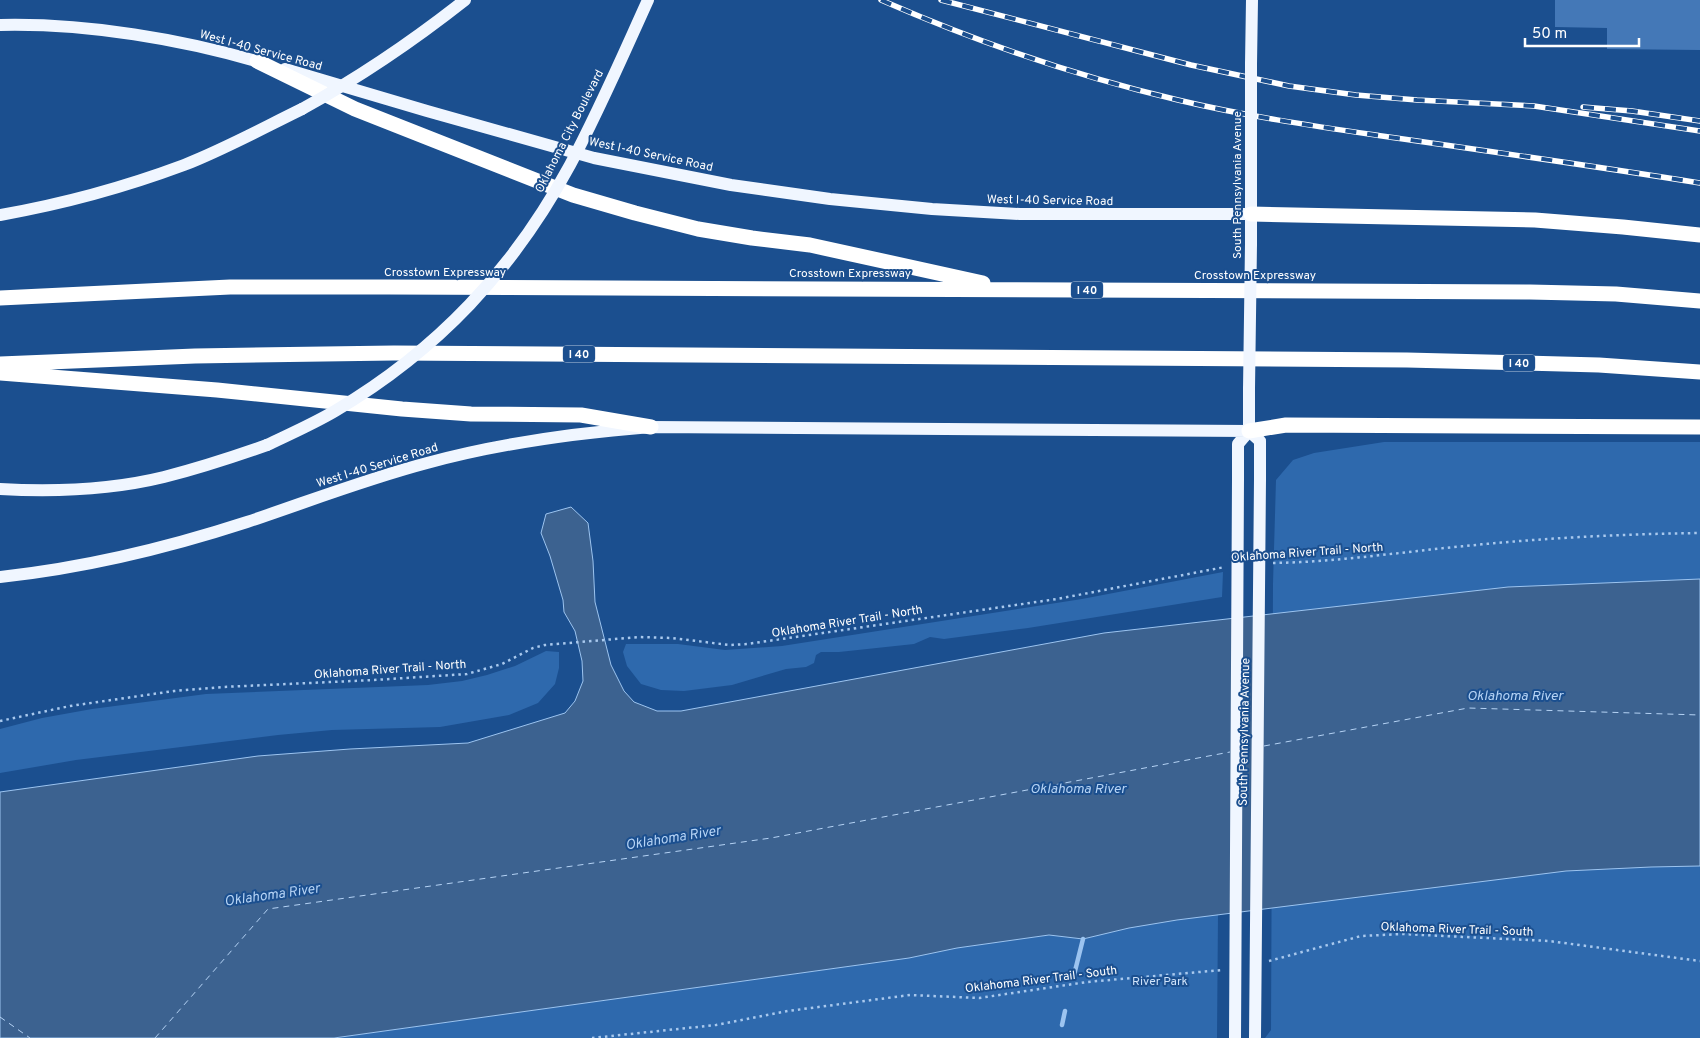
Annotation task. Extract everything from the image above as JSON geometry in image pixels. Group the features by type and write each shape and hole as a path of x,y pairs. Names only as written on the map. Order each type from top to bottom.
{"highway":[{"path":"257,61 355,109 574,195 698,229 810,245 1014,289"},
{"path":"1251,214 1536,220 1700,235"},
{"name":"Crosstown Expressway","path":"0,298 230,286 1530,292 1616,294 1700,301"},
{"name":"I 40","path":"0,364 195,356 404,353 1407,360 1598,365 1700,372"},
{"path":"0,373 217,390 402,409 471,414 581,415 651,426"},
{"path":"1249,431 1286,425 1700,427"}],"main road":[{"path":"0,215 31,210 89,195 184,165 241,139 302,109 382,62 465,0"},
{"name":"Oklahoma City Boulevard","path":"0,490 75,490 116,486 163,477 230,458 267,445 334,412 392,374 448,327 475,300 526,237 570,164 648,0"},
{"name":"South Pennsylvania Avenue","path":"1235,1038 1238,444 1249,431 1252,0"},
{"name":"West I-40 Service Road","path":"0,25 94,29 177,43 257,61 594,158 731,185 830,199 932,209 1020,214 1251,214"},
{"name":"West I-40 Service Road","path":"0,577 69,567 133,554 246,522 426,463 516,443 584,433 651,426 1249,431"},
{"name":"South Pennsylvania Avenue","path":"1249,431 1260,441 1255,1037"}],"path":[{"name":"Oklahoma River Trail - North","path":"1273,563 1338,559 1516,542 1700,533"},
{"name":"Oklahoma River Trail - North","path":"0,721 70,706 174,691 466,674 502,664 533,648 551,644 630,637 670,638 730,645 772,641 1057,599 1228,566"},
{"name":"Oklahoma River Trail - South","path":"1263,962 1361,936 1403,934 1549,941 1700,961"},
{"name":"Oklahoma River Trail - South","path":"592,1038 716,1024 788,1011 910,995 979,998 1087,982 1227,969"}],"green space":[{"path":"1384,442 1700,442 1700,1038 1265,1038 1271,1030 1273,584 1276,480 1293,460 1314,453"},
{"path":"1223,572 1222,597 1028,628 944,639 930,637 914,644 839,652 821,652 816,655 814,663 806,667 786,669 732,685 684,691 661,690 641,684 627,666 623,652 626,644 678,644 725,650 782,646 1082,599"},
{"path":"546,651 559,652 559,668 555,684 538,703 509,715 440,727 332,730 278,735 76,760 0,773 0,729 42,718 92,709 206,694 428,685 462,681 515,666"},
{"name":"River Park","path":"1218,914 1217,1038 334,1038 909,958 957,948 1050,935 1083,939 1133,927"}],"water":[{"name":"Oklahoma River","path":"571,507 588,523 593,561 595,602 611,665 624,691 634,702 657,711 681,711 1104,633 1508,587 1700,579 1700,866 1566,871 1177,920 1129,928 1083,939 1049,935 957,948 909,958 334,1038 0,1038 0,792 258,756 468,743 565,713 575,701 583,681 582,661 575,631 564,612 563,600 541,533 546,514"}],"building":[{"path":"1555,0 1700,0 1700,50 1607,49 1607,28 1555,27"}],"waterway":[{"path":"1074,975 1083,939"},
{"path":"1062,1025 1065,1011"}],"ferry route":[{"path":"1264,746 1468,708 1700,715"},
{"path":"1242,750 1252,748"},
{"path":"155,1038 268,909 771,838 1230,752"},
{"path":"0,1017 30,1038"}],"railway":[{"path":"881,0 1027,57 1140,91 1203,106 1305,124 1700,183"},
{"path":"941,0 1191,65 1289,86 1356,95 1417,100 1534,106 1700,131"},
{"path":"1583,107 1632,111 1700,121"}]}
